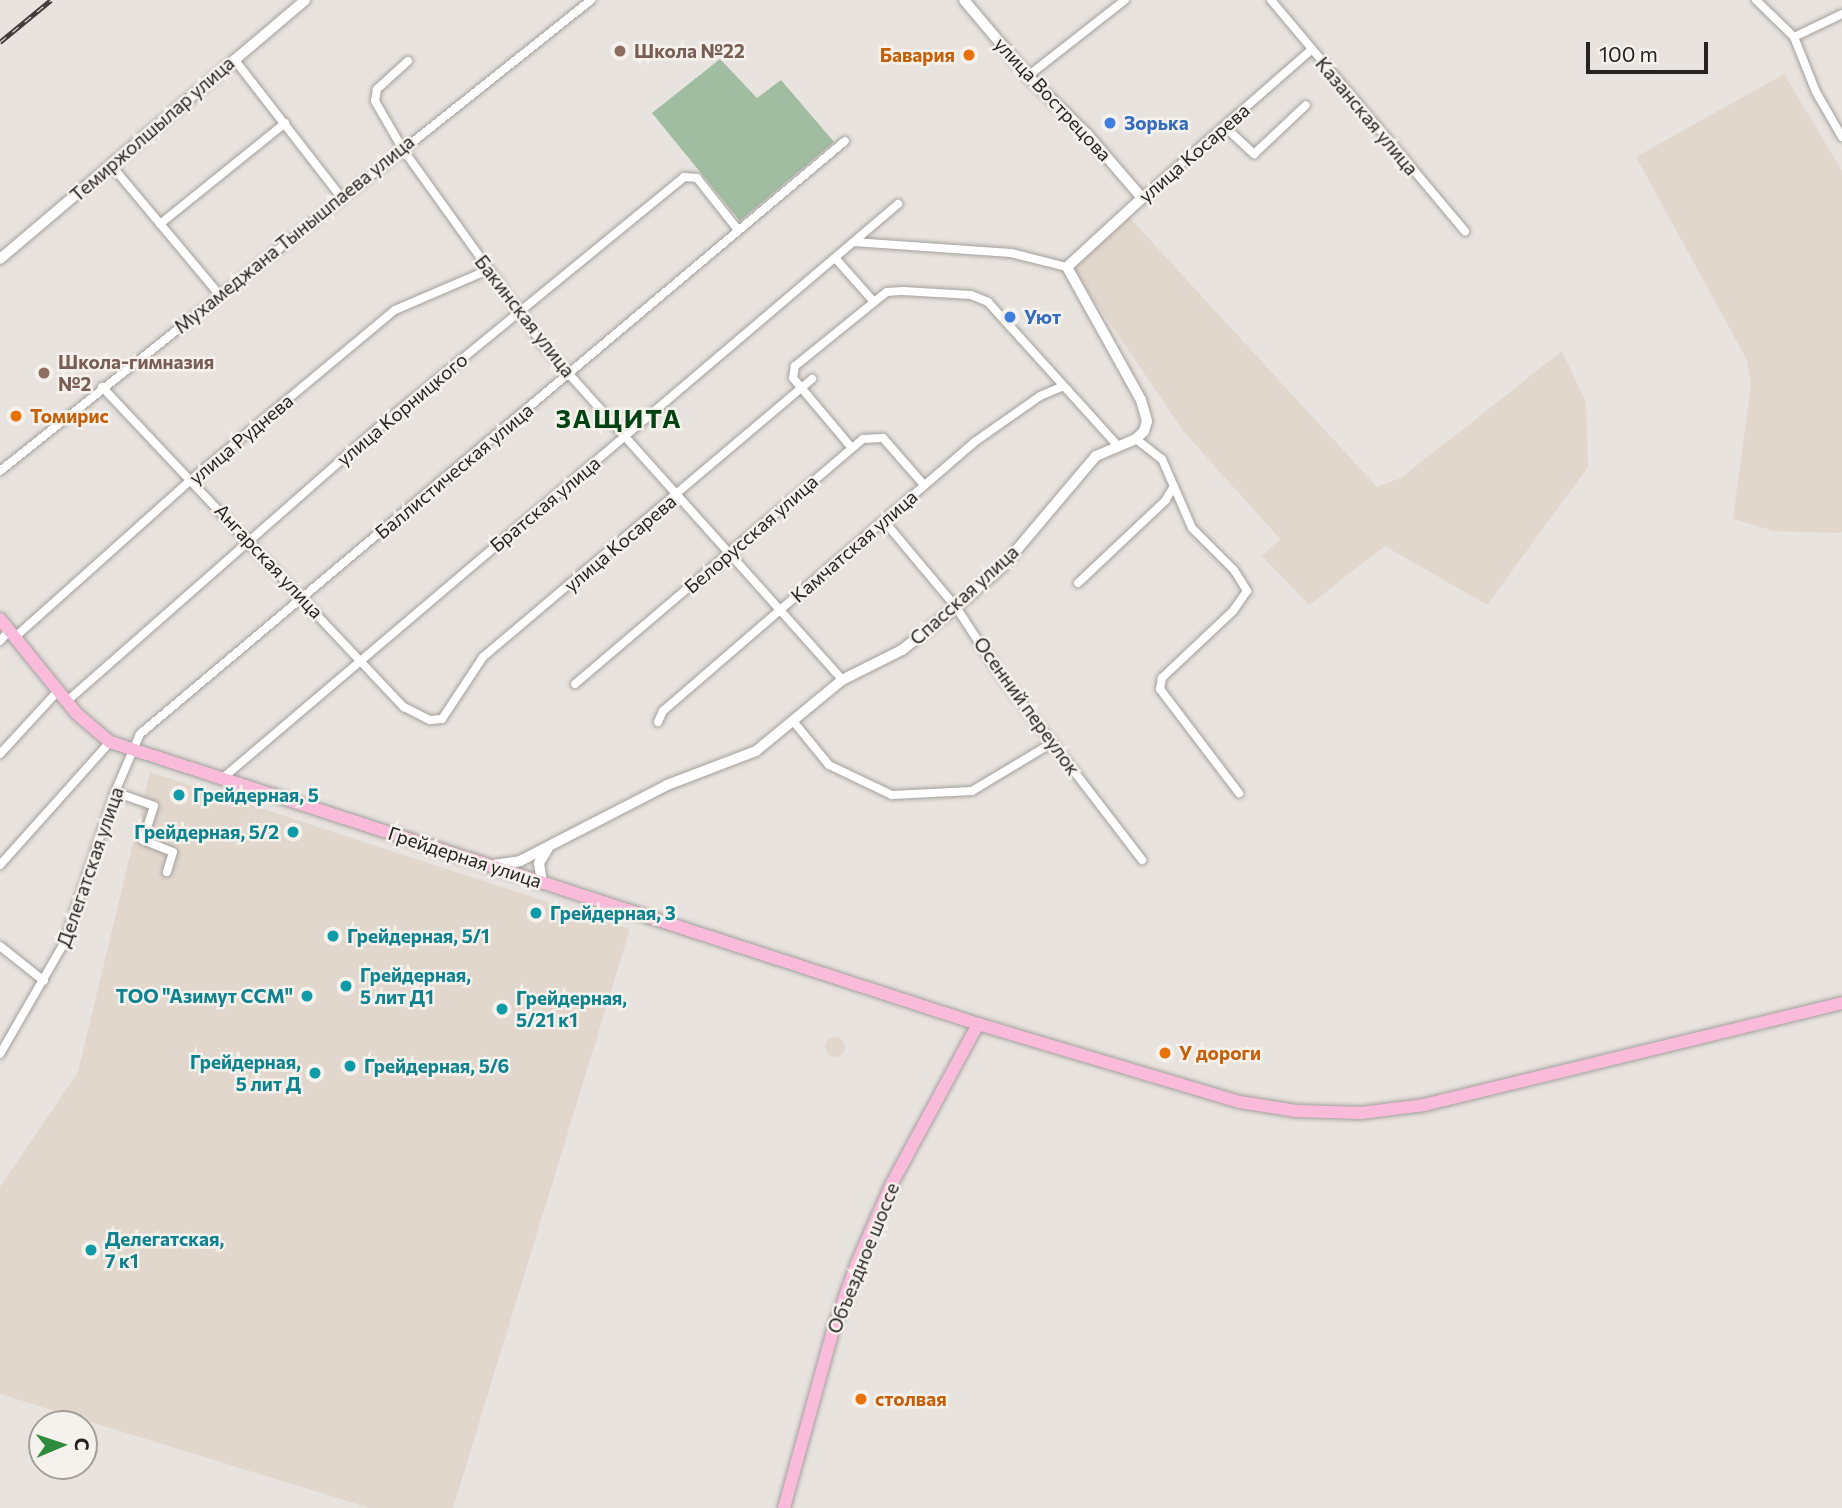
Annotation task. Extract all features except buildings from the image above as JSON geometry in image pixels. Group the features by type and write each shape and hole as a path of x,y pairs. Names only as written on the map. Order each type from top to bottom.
{"main road":[{"name":"Грейдерная улица","path":"0,619 8,637 89,728 110,742 978,1024 1229,1100 1296,1111 1361,1113 1435,1102 1842,1003"},
{"name":"Объездное шоссе","path":"784,1508 834,1327 857,1262 902,1164 978,1024"}],"street":[{"name":"Темиржолшылар улица","path":"0,259 305,0"},
{"name":"Мухамеджана Тынышпаева улица","path":"0,471 102,387 591,0"},
{"name":"улица Вострецова","path":"964,0 1028,76 1087,134 1142,198"},
{"path":"1028,76 1125,0"},
{"path":"1756,0 1794,37 1816,92 1842,137"},
{"name":"Казанская улица","path":"1272,1 1465,231"},
{"path":"1794,37 1842,14"},
{"name":"улица Косарева","path":"1067,268 1076,255 1226,127 1311,50"},
{"path":"234,59 341,197"},
{"name":"Бакинская улица","path":"408,61 377,89 375,102 402,148 488,270 569,374 842,680"},
{"path":"1226,127 1254,154 1306,105"},
{"path":"160,224 285,123"},
{"name":"Баллистическая улица","path":"133,750 140,734 845,141"},
{"path":"111,165 219,294"},
{"name":"улица Корницкого","path":"66,702 249,539 684,177 696,178 738,230"},
{"name":"Братская улица","path":"224,777 898,204"},
{"path":"854,242 1011,253 1067,268 1141,400 1147,421 1136,439 1162,459 1199,540 1234,570 1247,591 1233,611 1162,678 1160,689 1239,793"},
{"path":"836,259 874,302"},
{"name":"улица Руднева","path":"8,637 192,479 396,310 488,270"},
{"path":"850,447 793,378 795,366 887,292 903,290 971,295 988,302 1117,446"},
{"name":"улица Косарева","path":"442,719 483,657 812,379"},
{"name":"Камчатская улица","path":"658,723 663,711 976,441 1040,396 1063,386"},
{"name":"Ангарская улица","path":"102,387 304,597 360,662 404,707 430,720 442,719"},
{"name":"Белорусская улица","path":"575,684 728,555 850,447 874,435 883,438 924,485"},
{"name":"Спасская улица","path":"492,866 520,861 667,785 756,751 842,680 902,650 956,607 1003,566 1096,456 1136,439"},
{"path":"1078,583 1165,502 1174,486"},
{"name":"Осенний переулок","path":"884,522 956,607 1052,743 1142,860"},
{"path":"0,754 58,691"},
{"path":"793,721 829,765 892,795 972,791 1052,743"},
{"path":"0,864 110,742"},
{"name":"Делегатская улица","path":"0,1054 64,943 115,792 133,750"},
{"path":"115,792 154,806 143,840 173,852 167,872"},
{"path":"542,882 539,863 550,846"},
{"path":"0,946 44,981"}],"shaded area":[{"path":"1784,74 1842,171 1842,532 1838,533 1774,531 1733,519 1751,384 1747,360 1636,157"},
{"path":"1129,217 1377,487 1401,478 1562,351 1586,403 1588,467 1487,605 1385,546 1309,605 1262,556 1280,539 1184,432 1074,270"},
{"path":"150,772 630,929 453,1508 370,1508 98,1424 98,1410 52,1410 0,1394 0,1187 78,1072"},
{"path":"831,1037 839,1037 845,1047 839,1057 831,1057 825,1051 825,1043"}],"green space":[{"path":"720,59 757,98 781,80 834,142 740,221 652,113"}],"railway":[{"path":"0,42 51,0"}],"place":[{"name":"Школа №22","path":"620,51"},
{"name":"Бавария","path":"969,55"},
{"name":"Зорька","path":"1110,123"},
{"name":"Уют","path":"1010,317"},
{"name":"Школа-гимназия №2","path":"44,373"},
{"name":"Томирис","path":"16,416"},
{"name":"Грейдерная, 5","path":"179,795"},
{"name":"Грейдерная, 5/2","path":"293,832"},
{"name":"Грейдерная, 3","path":"536,913"},
{"name":"Грейдерная, 5/1","path":"333,936"},
{"name":"Грейдерная, 5 лит Д1","path":"346,986"},
{"name":"ТОО \"Азимут ССМ\"","path":"307,996"},
{"name":"Грейдерная, 5/21 к1","path":"502,1009"},
{"name":"У дороги","path":"1165,1053"},
{"name":"Грейдерная, 5/6","path":"350,1066"},
{"name":"Грейдерная, 5 лит Д","path":"315,1073"},
{"name":"Делегатская, 7 к1","path":"91,1250"},
{"name":"столвая","path":"861,1399"}],"district":[{"name":"ЗАЩИТА","path":"619,418"}]}
